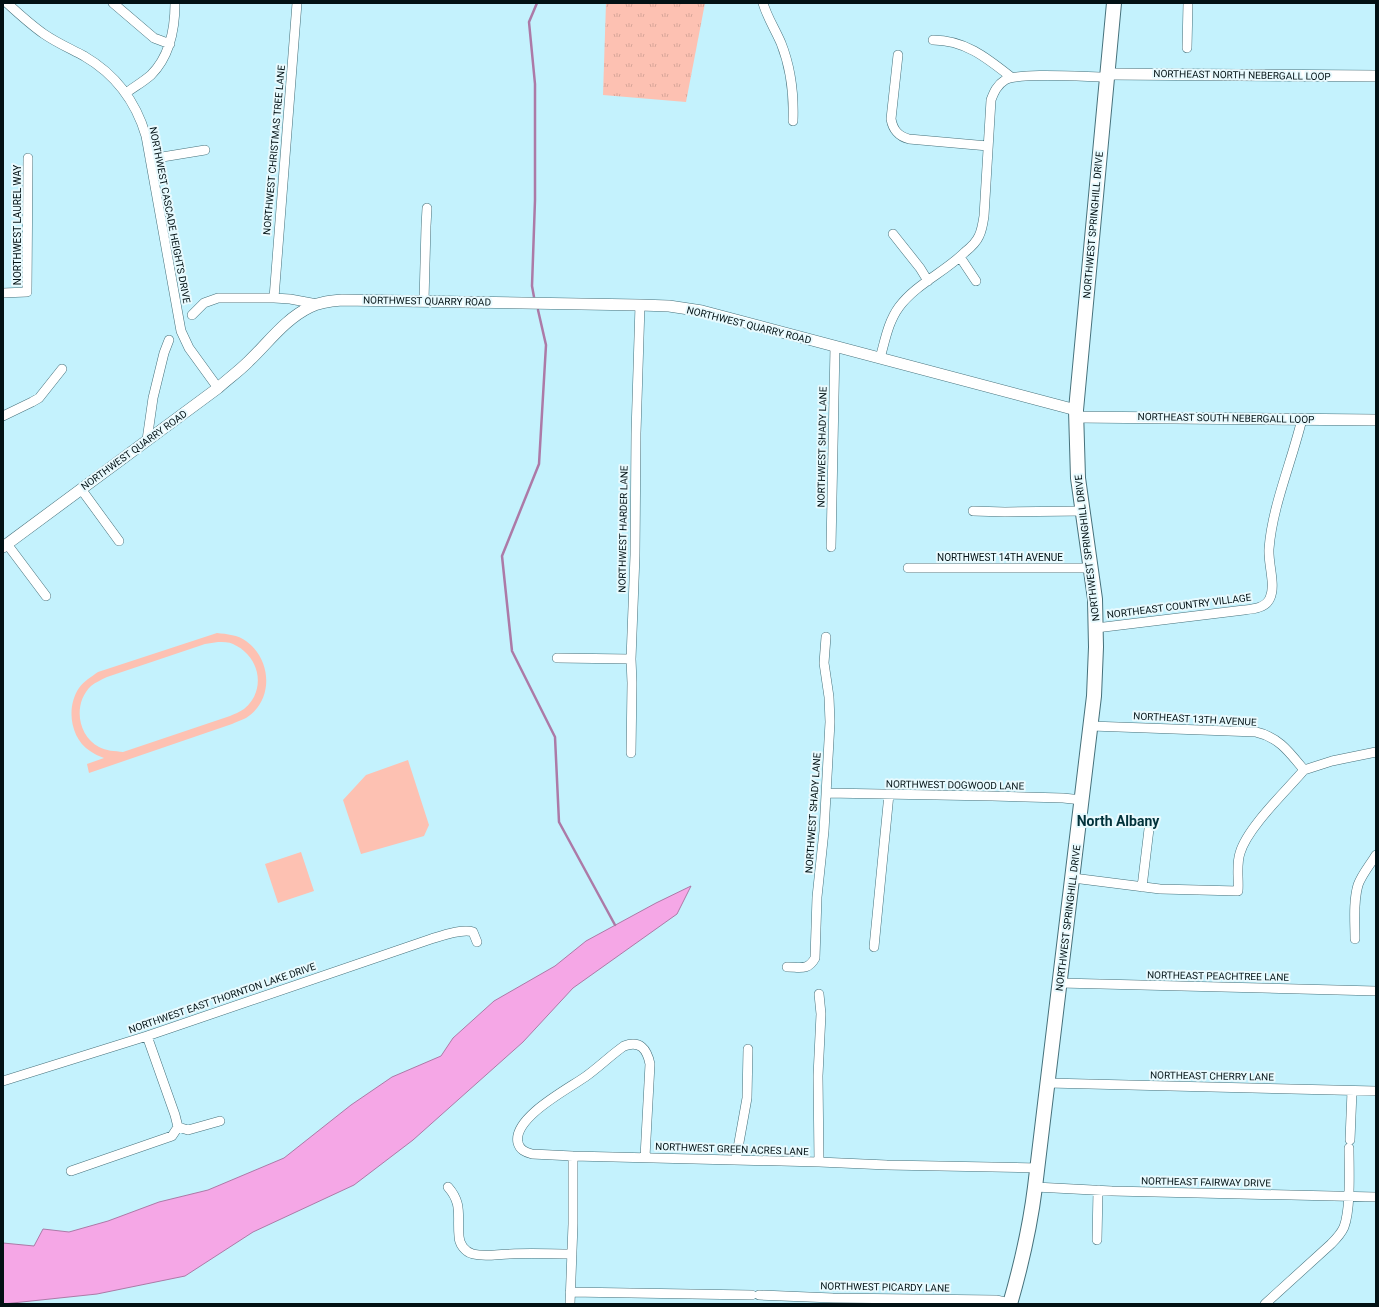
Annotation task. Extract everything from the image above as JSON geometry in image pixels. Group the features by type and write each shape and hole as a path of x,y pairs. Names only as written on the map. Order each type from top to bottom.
{"main road":[{"name":"NORTHWEST SPRINGHILL DRIVE","path":"1010,1304 1026,1240 1036,1187 1091,726 1095,679 1096,628 1091,568 1082,511 1076,414 1114,3"}],"street":[{"name":"NORTHWEST CASCADE HEIGHTS DRIVE","path":"7,3 44,34 98,65 107,72 126,93 137,112 144,127 181,331 189,348 218,388"},
{"path":"113,3 154,38 170,44"},
{"path":"126,93 142,82 155,70 166,53 170,44 175,3"},
{"name":"NORTHWEST CHRISTMAS TREE LANE","path":"274,298 297,3"},
{"path":"763,3 780,41 789,67 793,94 793,121"},
{"path":"1187,48 1188,3"},
{"path":"933,40 947,40 966,47 988,58 1011,77"},
{"path":"898,55 891,118 896,133 902,137 914,140 988,146"},
{"path":"880,358 895,314 907,298 960,257 979,238 982,227 990,111 994,92 1002,82 1011,77 1107,76"},
{"name":"NORTHEAST NORTH NEBERGALL LOOP","path":"1107,76 1376,76"},
{"path":"150,159 205,150"},
{"name":"NORTHWEST LAUREL WAY","path":"3,293 27,292 28,158"},
{"path":"424,301 427,208"},
{"path":"893,234 920,268 928,281"},
{"path":"960,257 976,281"},
{"name":"NORTHWEST QUARRY ROAD","path":"192,315 204,303 218,298 274,298 290,299 317,304"},
{"name":"NORTHWEST QUARRY ROAD","path":"5,545 218,388 248,362 291,319 304,310 317,304 342,300 669,306 702,312 835,346 1076,414"},
{"name":"NORTHWEST HARDER LANE","path":"631,753 631,659 635,555 636,441 640,305"},
{"path":"147,440 153,398 164,353 169,340"},
{"name":"NORTHWEST SHADY LANE","path":"831,547 835,346"},
{"path":"3,416 39,398 62,369"},
{"name":"NORTHEAST SOUTH NEBERGALL LOOP","path":"1076,414 1376,420"},
{"name":"NORTHEAST COUNTRY VILLAGE","path":"1096,628 1244,610 1257,608 1268,602 1271,597 1272,589 1268,554 1269,543 1278,502 1302,419"},
{"path":"81,489 119,542"},
{"path":"973,511 1082,511"},
{"path":"5,545 46,596"},
{"name":"NORTHWEST 14TH AVENUE","path":"908,568 1091,568"},
{"name":"NORTHWEST SHADY LANE","path":"787,967 806,968 810,966 815,958 817,897 827,793 830,722 829,697 824,663 826,637"},
{"path":"557,658 631,659"},
{"name":"NORTHEAST 13TH AVENUE","path":"1091,726 1256,732 1278,741 1285,747 1304,770"},
{"path":"1073,878 1160,889 1238,891 1238,863 1243,845 1257,824 1304,770 1332,761 1376,752"},
{"name":"NORTHWEST DOGWOOD LANE","path":"827,793 992,796 1082,800"},
{"path":"874,947 889,794"},
{"path":"1142,887 1149,829"},
{"path":"1355,939 1355,903 1358,886 1376,855"},
{"name":"NORTHWEST EAST THORNTON LAKE DRIVE","path":"3,1081 147,1036 448,934 469,931 473,932 477,942"},
{"name":"NORTHEAST PEACHTREE LANE","path":"1060,983 1376,991"},
{"path":"819,994 821,1014 818,1076 819,1162"},
{"path":"147,1036 178,1127"},
{"name":"NORTHWEST GREEN ACRES LANE","path":"645,1157 650,1064 645,1050 635,1044 630,1044 619,1050 586,1076 534,1112 520,1129 518,1141 519,1146 526,1152 573,1156 1038,1168"},
{"path":"736,1160 747,1098 748,1048"},
{"name":"NORTHEAST CHERRY LANE","path":"1048,1083 1376,1091"},
{"path":"1265,1304 1326,1250 1341,1234 1346,1220 1348,1197 1352,1091"},
{"path":"178,1127 188,1130 220,1121"},
{"path":"71,1171 172,1136 178,1127"},
{"path":"570,1304 573,1156"},
{"path":"448,1187 454,1194 457,1201 459,1215 459,1241 464,1249 469,1252 473,1254 489,1255 572,1254"},
{"name":"NORTHEAST FAIRWAY DRIVE","path":"1036,1187 1376,1197"},
{"path":"1097,1240 1098,1190"},
{"name":"NORTHWEST PICARDY LANE","path":"570,1292 996,1300 1010,1304"}],"green space":[{"path":"606,3 705,3 686,102 603,95"},
{"path":"217,633 240,637 255,649 265,669 266,680 265,691 261,701 255,710 246,718 89,773 87,764 104,758 90,751 83,745 74,730 71,713 72,704 79,688 85,681 98,672","holes":["220,642 231,643 242,649 254,665 258,683 256,693 244,709 230,716 123,752 111,751 99,747 86,735 82,727 80,710 85,693 91,686 107,677 205,644"]},
{"path":"408,760 429,825 424,836 361,854 343,800 366,775"},
{"path":"301,852 314,891 278,903 265,864"}],"shaded area":[{"path":"691,886 677,914 573,988 523,1042 413,1140 354,1185 253,1232 185,1276 97,1294 3,1304 3,1243 34,1246 43,1229 69,1232 108,1221 159,1202 208,1190 284,1158 351,1105 392,1077 441,1056 453,1038 494,1001 555,966 586,941"}],"waterway":[{"path":"534,297 532,286 535,200 535,84 529,22 537,3"},
{"path":"538,310 546,345 539,464 502,556 512,651 555,737 559,822 615,925"}],"district":[{"name":"North Albany","path":"1118,821"}]}
